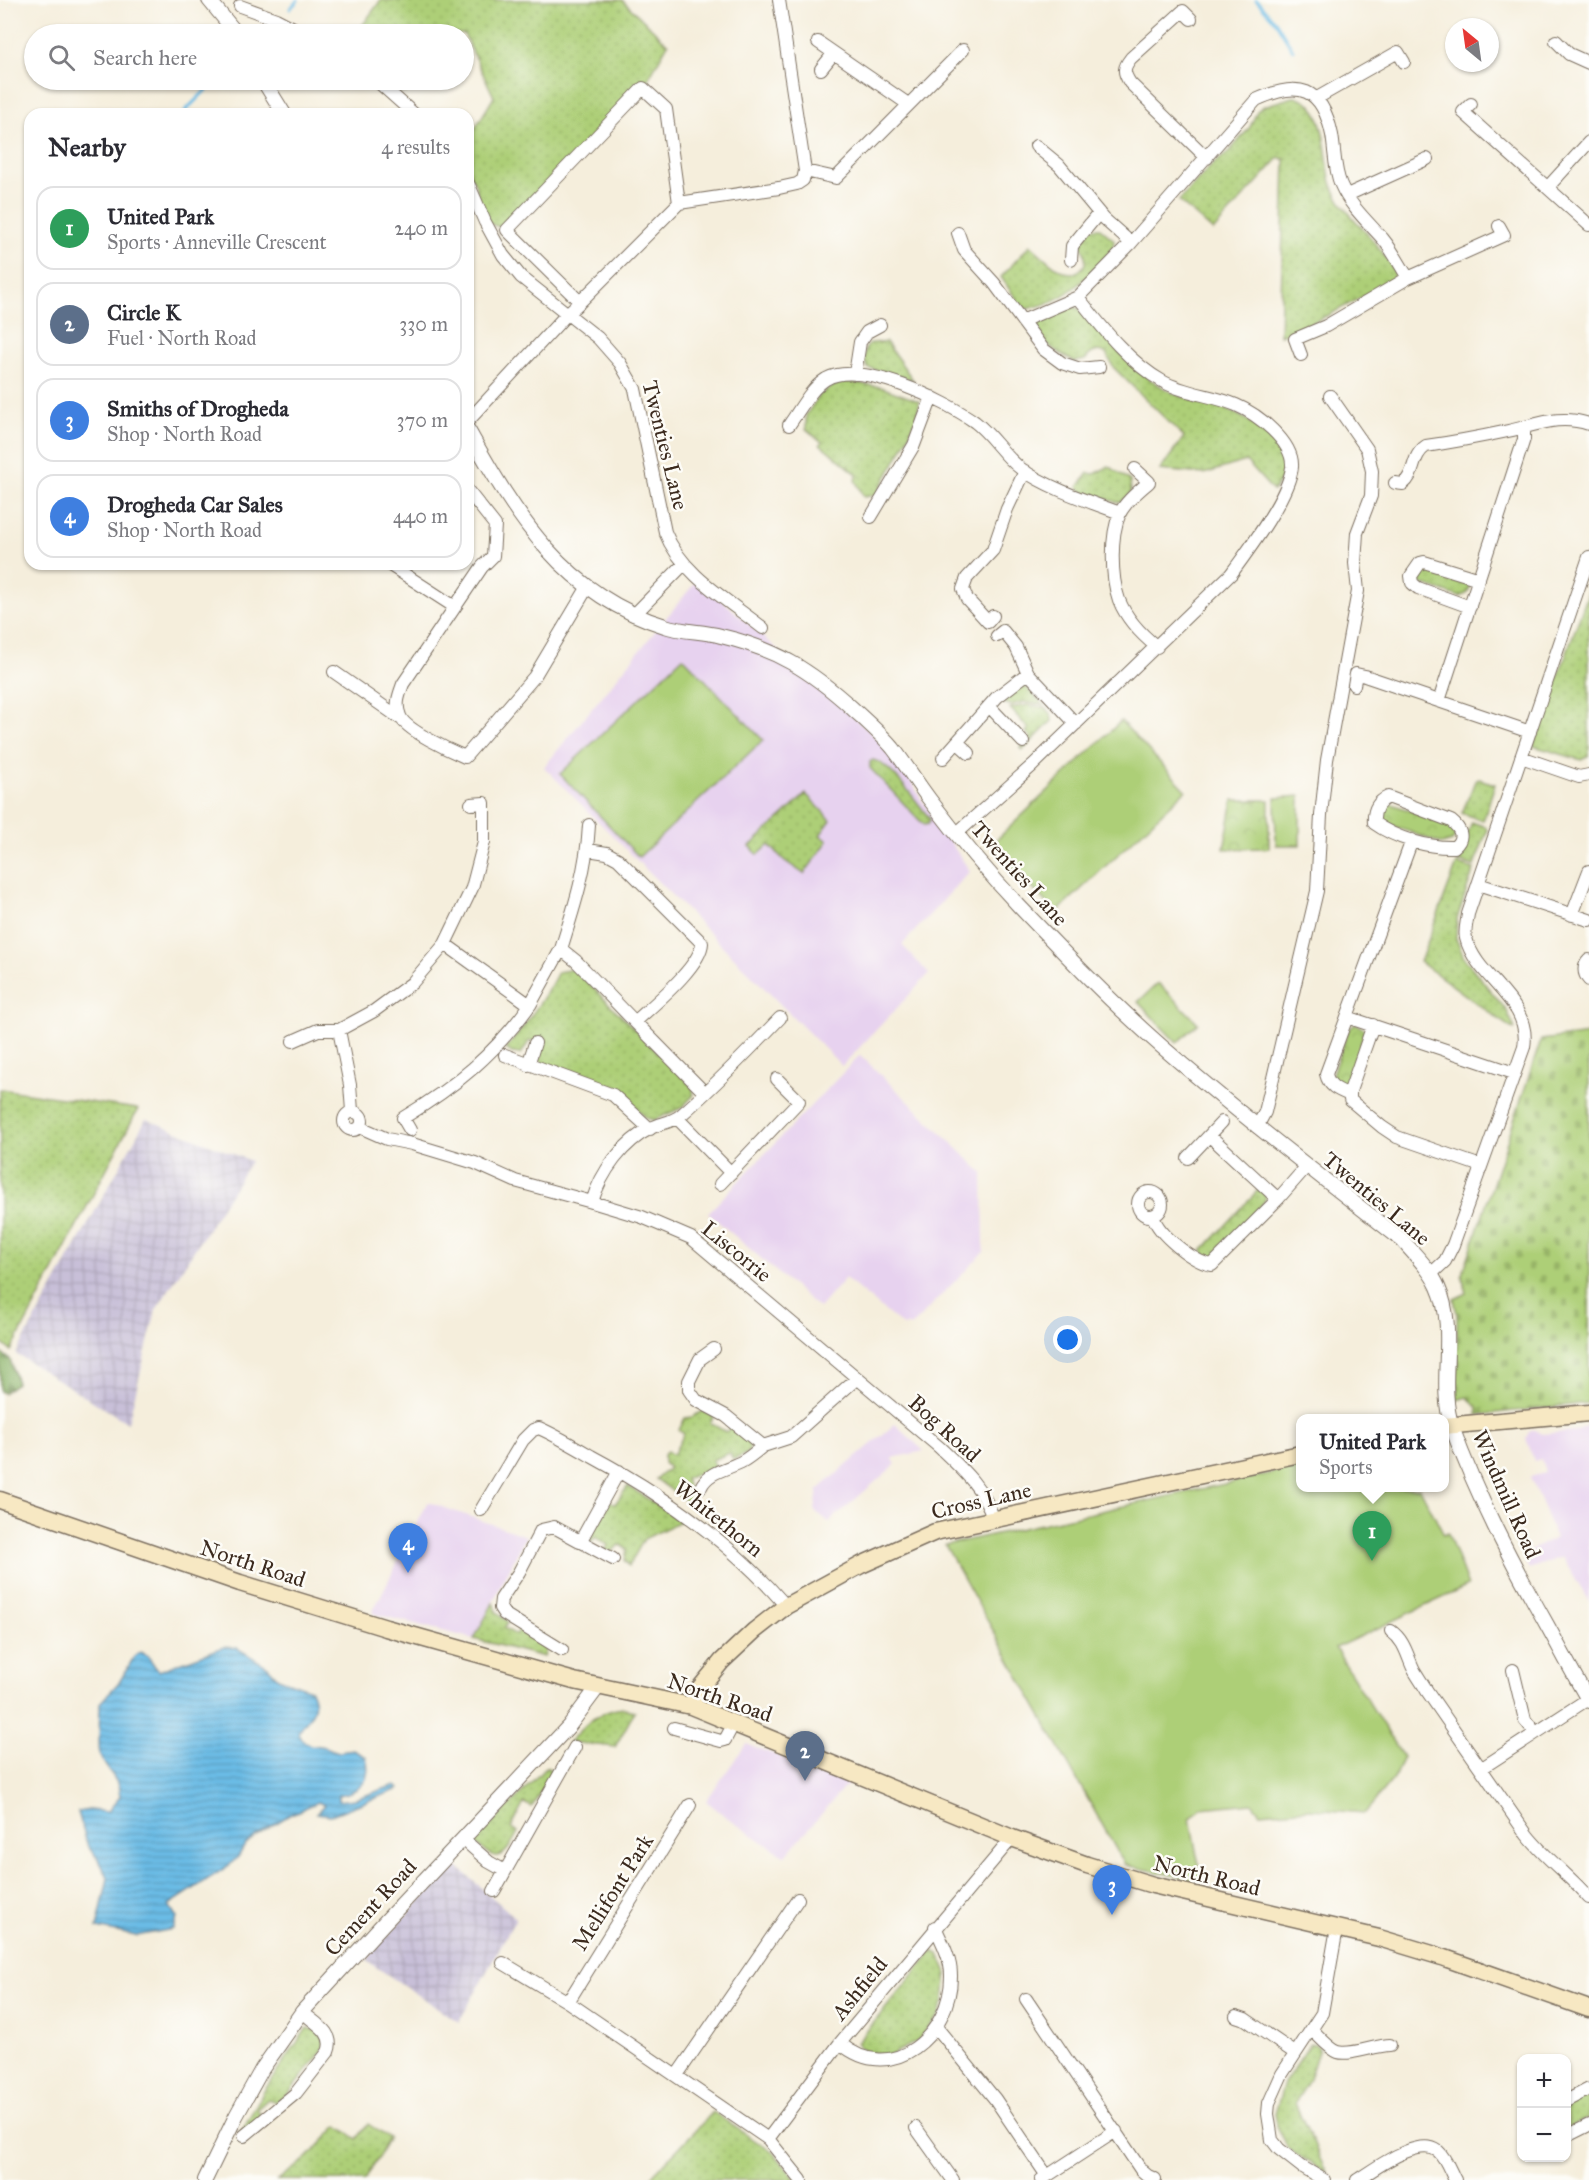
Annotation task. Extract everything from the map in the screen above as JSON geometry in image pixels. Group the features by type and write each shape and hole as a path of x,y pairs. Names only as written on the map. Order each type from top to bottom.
{"main road":[{"name":"Windmill Road","path":"1449,1425 1589,1413"},
{"name":"Cross Lane","path":"691,1706 699,1689 722,1661 754,1631 786,1606 861,1565 935,1532 1296,1455"},
{"name":"North Road","path":"0,1500 252,1587 386,1628 574,1682 691,1706 1012,1838 1087,1865 1153,1885 1337,1928 1443,1957 1589,2009"}],"street":[{"path":"209,0 229,24"},
{"path":"474,415 568,313 679,203 797,184 803,180 805,171 779,0"},
{"path":"240,6 286,24"},
{"path":"1191,19 1183,11 1131,57 1124,66 1124,74 1130,83 1207,158"},
{"path":"1556,41 1563,56 1589,63"},
{"path":"818,42 908,104"},
{"path":"805,171 836,178 963,50"},
{"path":"1317,99 1398,52 1404,62"},
{"path":"821,69 834,53"},
{"path":"580,302 507,230 643,88 666,109 679,203"},
{"path":"1022,321 1078,297 1131,243 1256,100 1290,89 1307,91 1317,99 1328,118 1335,165 1341,185 1354,207 1385,241 1408,278"},
{"path":"269,90 280,108"},
{"path":"387,90 407,108"},
{"path":"1471,104 1463,112 1589,225"},
{"path":"1548,187 1589,142"},
{"path":"1036,146 1059,165 1099,213 1131,243"},
{"path":"1347,195 1427,159"},
{"name":"Twenties Lane","path":"474,197 503,255 521,277 598,338 620,363 634,389 665,532 672,549 684,564 763,628"},
{"path":"1071,260 1072,246 1099,213"},
{"path":"1301,355 1295,339 1326,326 1408,278 1504,236 1499,226"},
{"path":"958,233 964,250 985,271 1042,349 1062,363 1080,369 1099,367"},
{"path":"956,834 1076,724 1231,574 1257,538 1286,488 1292,466 1288,451 1278,435 1257,417 1236,405 1162,382 1143,368 1109,335 1078,297"},
{"path":"855,374 860,342 867,332 880,325"},
{"path":"789,425 812,391 824,380 837,374 855,374 884,380 951,406 977,424 999,449 1025,471 1120,513"},
{"path":"1257,1127 1265,1112 1317,891 1327,760 1358,591 1355,563 1357,533 1371,496 1372,471 1367,449 1330,396"},
{"path":"871,517 914,445 932,397"},
{"path":"1395,483 1403,484 1407,480 1418,451 1426,446 1564,419 1574,419 1589,424"},
{"path":"1439,701 1524,439 1524,427"},
{"name":"Twenties Lane","path":"474,440 518,514 550,553 587,588 634,615 667,627 717,634 777,653 853,709 886,740 956,834 1018,905 1089,978 1157,1043 1257,1127 1402,1240 1431,1274 1443,1299 1447,1322 1447,1414"},
{"path":"1135,469 1149,483 1120,513 1112,549 1119,600 1129,618 1157,647"},
{"path":"993,616 988,622 967,599 963,589 967,578 993,550 1001,525 1025,471"},
{"path":"400,718 397,701 403,684 482,567 493,556 495,525 474,499"},
{"path":"1431,1274 1445,1261 1481,1166 1525,1038 1523,1021 1516,1009 1470,948 1465,935 1468,914 1589,557"},
{"path":"1470,607 1418,588 1412,584 1411,576 1420,563 1424,562 1479,579"},
{"path":"634,615 684,564"},
{"path":"398,570 455,607"},
{"path":"334,672 410,727 452,752 465,757 534,677 587,588"},
{"path":"997,636 1004,631 1016,647 1028,673 1076,724"},
{"path":"943,758 997,697 1028,673"},
{"path":"1354,685 1356,674 1530,732"},
{"path":"988,706 1023,742"},
{"path":"957,742 969,753"},
{"path":"1521,757 1579,777 1589,774"},
{"path":"1388,797 1451,821 1459,827 1461,835 1459,843 1454,847 1436,847 1412,840 1383,829 1374,823 1373,815 1380,801 1388,797"},
{"path":"293,1041 318,1030 339,1030 374,1011 412,983 445,945 472,888 484,842 484,803 471,804"},
{"path":"410,1130 404,1118 461,1080 514,1027 530,1005 561,949 577,900 588,850 589,825"},
{"path":"1350,1095 1335,1089 1328,1082 1326,1074 1412,840"},
{"path":"588,850 607,853 618,859 702,943 701,951 694,964 635,1022"},
{"path":"1572,915 1589,871"},
{"path":"1478,884 1589,920"},
{"path":"445,945 530,1005"},
{"path":"561,949 576,961 705,1093"},
{"path":"1589,960 1584,972 1589,980"},
{"path":"1347,1017 1514,1073"},
{"path":"592,1202 596,1186 619,1152 650,1129 677,1118 780,1018"},
{"path":"1373,1025 1350,1100 1397,1137 1481,1166"},
{"name":"Liscorrie","path":"339,1030 350,1085 352,1111 361,1115 360,1127 387,1139 475,1163 515,1181 642,1217 691,1238 856,1379"},
{"path":"528,1065 535,1042"},
{"path":"505,1055 612,1095 650,1129"},
{"path":"720,1184 799,1101 777,1079"},
{"path":"677,1118 731,1173"},
{"path":"1188,1158 1222,1122"},
{"path":"1210,1136 1278,1199"},
{"path":"1153,1216 1155,1224 1190,1256 1202,1263 1212,1265 1278,1199 1307,1166"},
{"path":"714,1349 700,1359 689,1380 688,1390 696,1400 726,1416 764,1446"},
{"path":"701,1487 711,1475 744,1461 764,1446 791,1437 856,1379"},
{"name":"Bog Road","path":"856,1379 931,1440 967,1475 982,1492 993,1518"},
{"name":"Windmill Road","path":"1449,1427 1486,1513 1588,1700"},
{"name":"Whitethorn","path":"481,1510 523,1440 532,1430 539,1428 619,1471 685,1513 762,1579 786,1606"},
{"path":"580,1542 619,1471"},
{"path":"562,1650 504,1614 500,1608 501,1599 542,1530 554,1527 613,1559"},
{"path":"1391,1631 1397,1635 1406,1649 1413,1668 1427,1691 1536,1847 1572,1879 1589,1898"},
{"path":"1513,1670 1525,1720 1535,1732"},
{"name":"Cement Road","path":"205,2180 262,2069 302,2013 569,1726 598,1687"},
{"path":"1482,1768 1588,1700"},
{"path":"674,1728 721,1741 725,1740 734,1724"},
{"path":"494,1892 575,1747"},
{"name":"Mellifont Park","path":"568,2002 690,1805"},
{"name":"Ashfield","path":"935,1928 945,1950 951,1973 945,2011 937,2028 914,2049 901,2057 888,2060 853,2054 840,2043 935,1928 1012,1838"},
{"path":"464,1840 489,1862 505,1871"},
{"path":"677,2075 798,1899"},
{"path":"1324,2180 1278,2149 1272,2140 1269,2128 1269,2103 1282,2074 1322,2013 1337,1928"},
{"path":"503,1963 568,2002 768,2139 801,2180"},
{"path":"1026,1999 1141,2170 1155,2179"},
{"path":"244,2136 296,2093 328,2052 330,2046 327,2034 302,2013"},
{"path":"1236,2016 1245,2019 1295,2053"},
{"path":"937,2028 995,2099 1044,2178 1116,2131"},
{"path":"1312,2030 1337,2052 1347,2053 1380,2045 1390,2045"},
{"path":"768,2139 840,2043"},
{"path":"1571,2098 1589,2089"},
{"path":"1571,2134 1589,2125"},
{"path":"916,2128 953,2180"},
{"path":"1357,2180 1417,2147 1432,2147 1441,2153 1455,2180"}],"shaded area":[{"path":"698,579 896,755 921,799 970,871 902,945 929,974 842,1066 544,767"},
{"path":"860,1055 983,1173 984,1252 910,1327 906,1324 904,1327 845,1278 819,1308 708,1213"},
{"path":"146,1119 251,1161 156,1310 128,1423 16,1354"},
{"path":"895,1424 924,1451 892,1458 896,1464 829,1522 815,1511 818,1490"},
{"path":"1589,1425 1589,1602 1562,1557 1529,1569 1522,1554 1556,1538 1530,1477 1545,1473 1541,1459 1534,1461 1526,1438 1529,1432 1534,1430 1543,1434 1577,1431"},
{"path":"428,1502 526,1536 474,1639 372,1613"},
{"path":"746,1744 849,1782 785,1856 733,1822 706,1801"},
{"path":"454,1864 516,1918 459,2022 367,1961 375,1949"}],"green space":[{"path":"381,0 622,0 668,44 643,88 507,230 485,222 474,181 474,130 494,97 474,55 474,24 363,24"},
{"path":"1293,97 1304,100 1313,107 1319,118 1335,192 1395,272 1393,279 1352,303 1310,324 1280,335 1285,159 1279,158 1213,231 1179,201 1212,165 1228,153 1250,127 1257,111 1264,106"},
{"path":"1091,228 1100,228 1114,240 1113,248 1104,259 1064,295 1040,306 1025,309 1021,306 1001,277 1030,245 1060,270 1074,273 1080,270 1085,261 1081,243"},
{"path":"1068,306 1078,308 1128,361 1162,387 1184,397 1223,408 1252,423 1270,438 1282,456 1284,466 1279,483 1273,491 1246,461 1204,474 1160,470 1184,437 1113,367 1107,354 1101,351 1095,352 1085,360 1075,362 1049,346 1039,334 1036,321"},
{"path":"886,342 913,380 868,368 864,356 867,346"},
{"path":"842,381 881,387 919,401 918,411 909,435 876,495 864,497 855,480 858,475 820,444 822,442 806,429 806,415 821,393"},
{"path":"1109,466 1130,481 1131,492 1121,502 1083,492 1078,487 1088,473 1095,474"},
{"path":"1423,568 1466,580 1470,586 1468,593 1460,597 1421,584 1418,577"},
{"path":"1589,591 1589,756 1581,760 1533,746"},
{"path":"683,657 763,740 639,857 560,774"},
{"path":"1022,683 1044,705 1023,702 1011,705 998,702"},
{"path":"1028,705 1046,708 1051,713 1052,721 1023,750 1021,748 1031,737 1026,732 1029,729 1010,708"},
{"path":"1121,721 1186,790 1056,913 991,845"},
{"path":"873,760 888,769 904,785 930,819 928,824 924,825 870,768 870,762"},
{"path":"1479,779 1495,784 1483,821 1462,813 1475,781"},
{"path":"806,794 831,820 820,835 828,841 804,874 785,861 769,845 758,855 750,846"},
{"path":"1300,796 1300,845 1276,845 1275,798"},
{"path":"1233,800 1269,800 1269,848 1224,849"},
{"path":"1389,803 1450,825 1456,836 1452,841 1442,844 1386,823 1381,812 1383,807"},
{"path":"1472,822 1486,827 1487,831 1474,866 1458,861"},
{"path":"1457,864 1474,869 1457,919 1456,938 1464,958 1507,1011 1515,1029 1420,962"},
{"path":"574,969 693,1087 693,1096 681,1108 654,1120 646,1118 626,1098 608,1086 580,1073 543,1064 537,1058 540,1044 530,1040 521,1054 512,1053 506,1049 534,1012 558,972"},
{"path":"1158,983 1198,1023 1177,1043 1138,1002"},
{"path":"1356,1024 1365,1030 1349,1082 1340,1087 1332,1078 1333,1071 1349,1029"},
{"path":"1589,1034 1589,1403 1477,1415 1478,1407 1467,1397 1457,1400 1457,1315 1454,1299 1467,1293 1462,1276 1541,1040"},
{"path":"0,1089 138,1109 11,1351 0,1342"},
{"path":"1258,1190 1264,1192 1266,1197 1264,1202 1215,1256 1203,1258 1204,1252 1202,1251"},
{"path":"0,1352 10,1359 17,1383 3,1393 0,1391"},
{"path":"703,1411 714,1416 710,1423 726,1432 731,1427 747,1439 750,1446 748,1453 733,1460 730,1453 712,1460 715,1467 685,1479 694,1500 690,1504 656,1479 669,1468 664,1463 664,1455 667,1451 673,1455 684,1434 679,1430 685,1418"},
{"path":"1296,1466 1296,1492 1422,1492 1444,1535 1448,1533 1468,1586 1335,1648 1403,1757 1394,1778 1365,1813 1311,1809 1260,1813 1252,1803 1201,1808 1190,1819 1205,1882 1125,1865 945,1545 1252,1478"},
{"path":"628,1486 681,1521 644,1539 629,1566 625,1561 627,1549 620,1545 611,1552 605,1551 608,1545 595,1537 591,1543 588,1539 609,1500 615,1504"},
{"path":"493,1603 497,1613 508,1622 504,1628 516,1635 520,1628 547,1646 544,1657 474,1639"},
{"path":"621,1708 635,1711 615,1747 569,1742 592,1720 604,1713"},
{"path":"546,1767 553,1771 532,1807 524,1803 511,1828 518,1832 509,1847 500,1855 490,1854 475,1842"},
{"path":"933,1951 939,1954 947,1973 944,2000 939,2015 916,2042 891,2055 866,2052 859,2048 857,2043"},
{"path":"307,2028 315,2030 324,2038 324,2049 288,2094 276,2102 268,2099 257,2109 260,2114 258,2122 240,2134 264,2091"},
{"path":"1310,2044 1316,2044 1319,2048 1308,2082 1295,2103 1327,2173 1289,2150 1278,2131 1275,2114 1284,2083"},
{"path":"1589,2094 1589,2118 1571,2127 1571,2103"},
{"path":"713,2112 775,2154 796,2180 648,2180"},
{"path":"368,2124 389,2138 365,2180 278,2180 306,2159 338,2126 357,2139"}],"water":[{"path":"224,1647 237,1648 268,1667 278,1678 311,1690 315,1703 314,1709 298,1733 302,1740 310,1745 339,1752 353,1750 366,1757 368,1772 363,1783 353,1791 338,1795 338,1801 355,1799 395,1785 399,1789 331,1815 316,1813 324,1805 318,1802 289,1815 245,1845 238,1857 228,1866 169,1905 177,1918 173,1929 136,1936 97,1928 108,1878 99,1860 88,1847 78,1812 89,1810 107,1812 120,1797 115,1779 100,1755 100,1703 120,1681 134,1657 141,1652 148,1656 158,1671"}],"waterway":[{"path":"290,9 298,0"},
{"path":"1256,0 1276,22 1293,50"},
{"path":"188,108 206,90"}],"place":[{"name":"United Park","path":"1372,1561"},
{"name":"Drogheda Car Sales","path":"408,1573"},
{"name":"Circle K","path":"805,1781"},
{"name":"Smiths of Drogheda","path":"1112,1915"}]}
